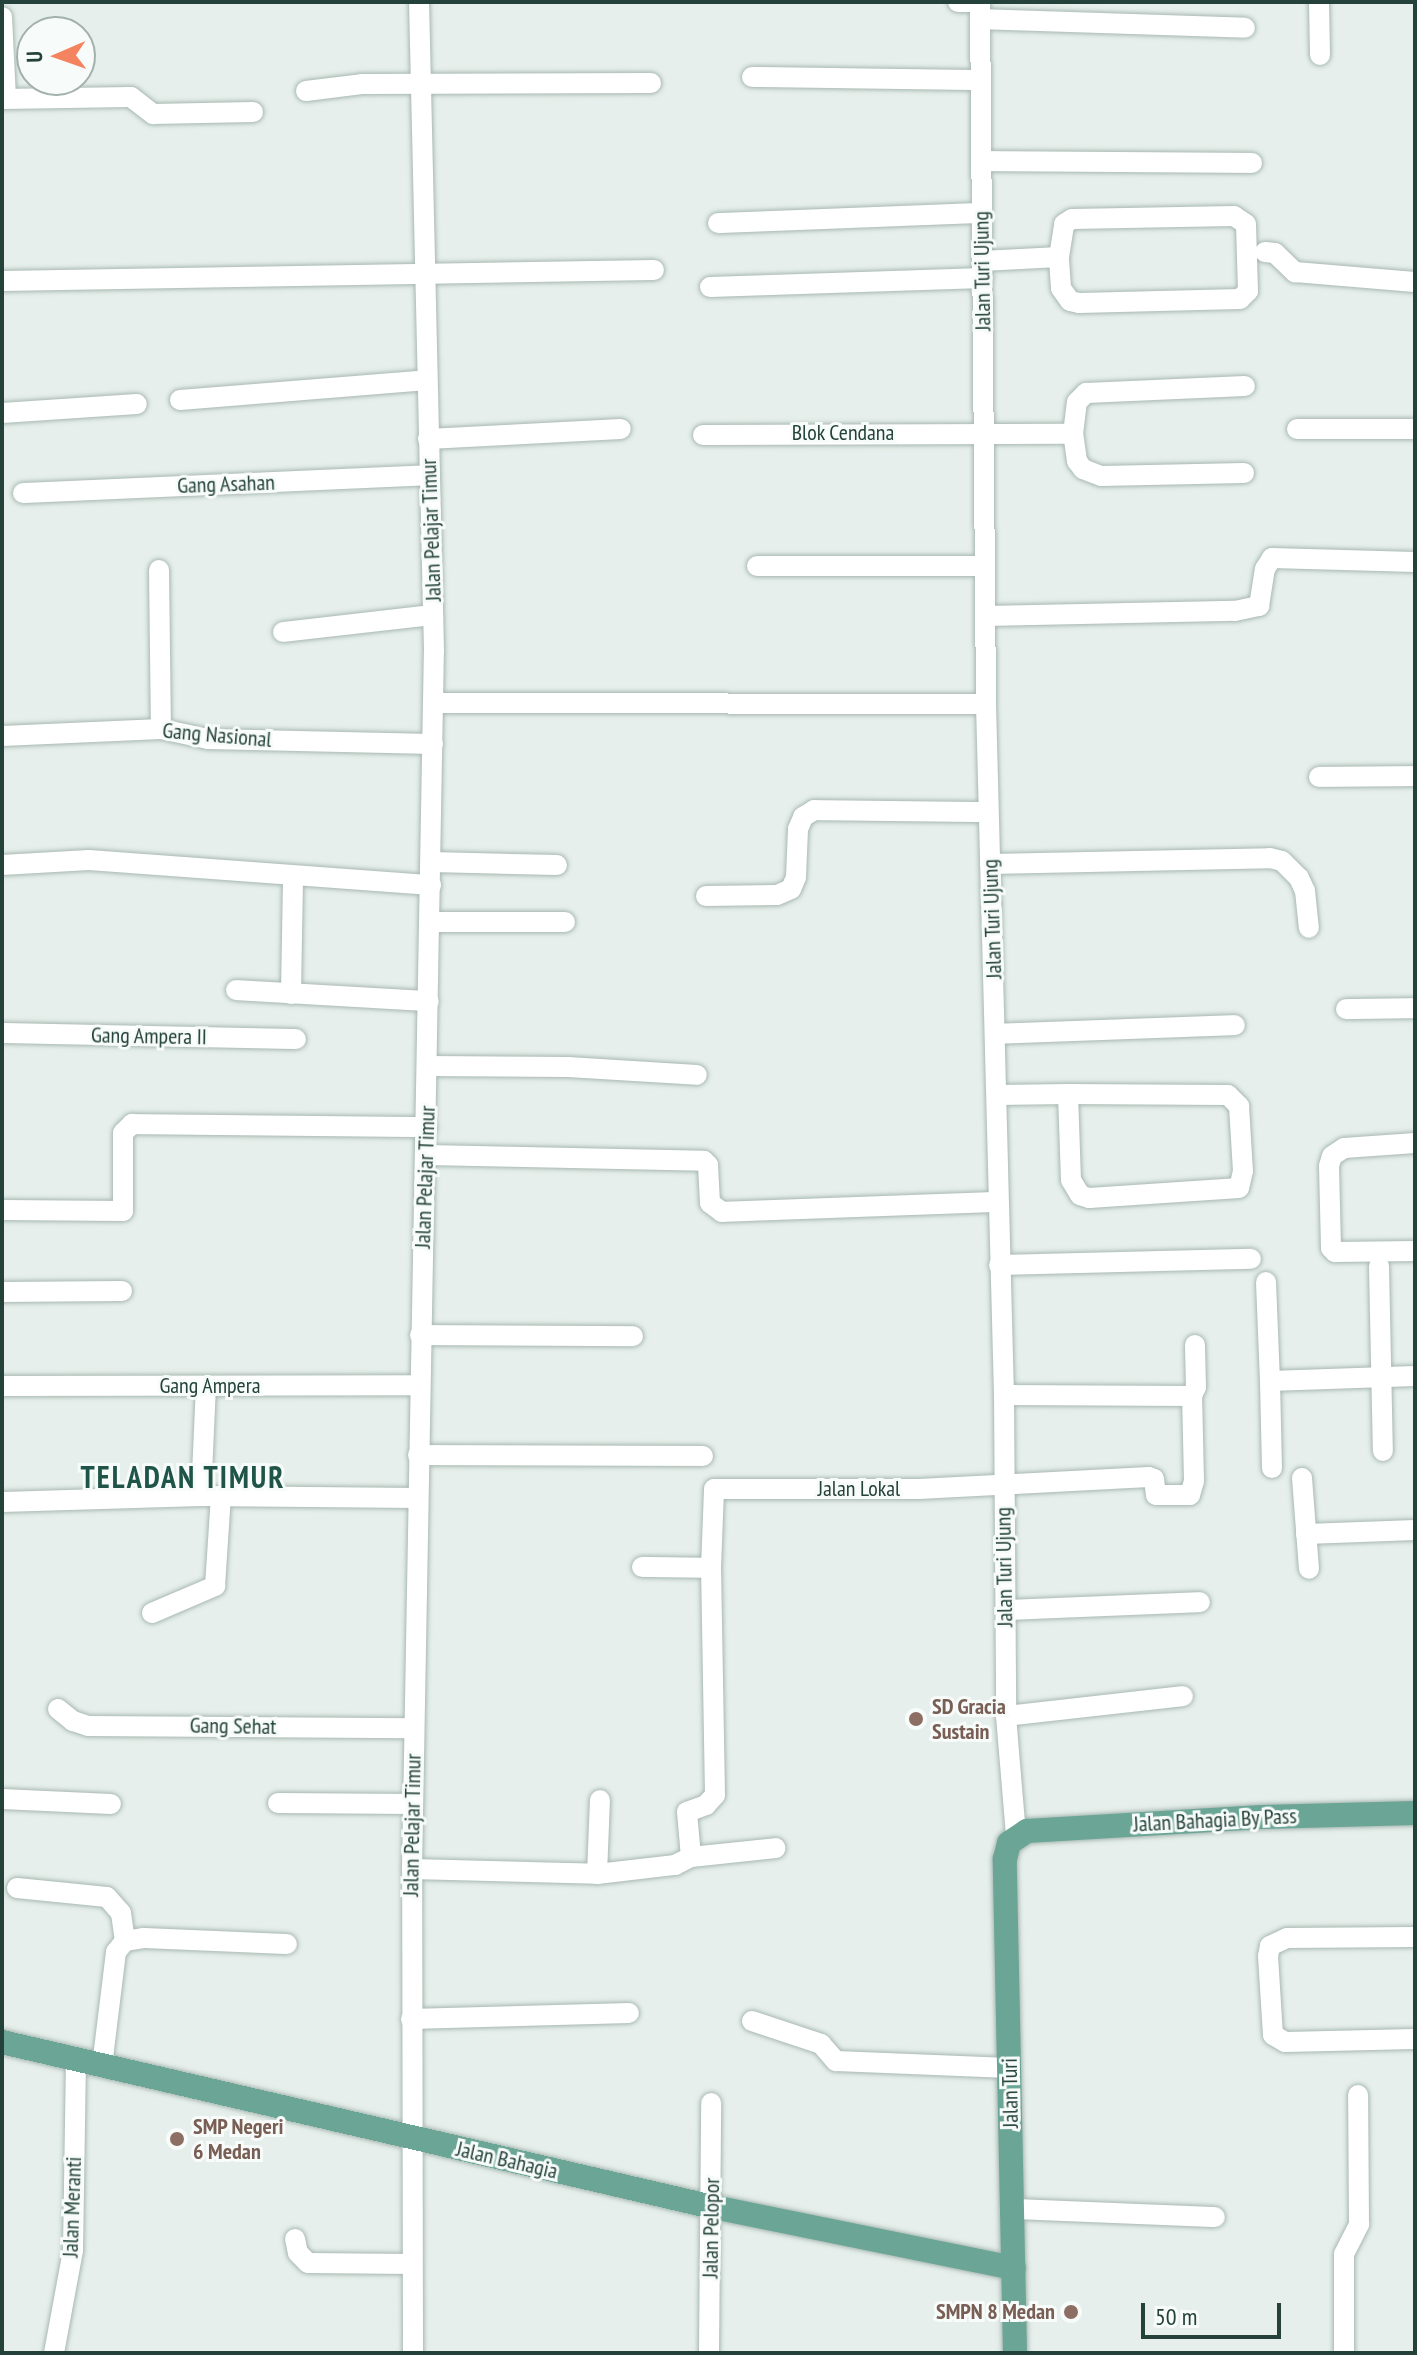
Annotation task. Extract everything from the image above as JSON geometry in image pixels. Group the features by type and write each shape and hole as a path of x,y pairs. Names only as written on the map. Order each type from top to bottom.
{"main road":[{"name":"Jalan Bahagia By Pass","path":"1016,1836 1027,1831 1262,1817 1415,1813"},
{"name":"Jalan Turi","path":"1015,2353 1005,1859 1009,1843 1016,1836"},
{"name":"Jalan Bahagia","path":"2,2042 713,2207 1014,2268"}],"street":[{"name":"Jalan Pelajar Timur","path":"413,2353 410,2137 418,1385 427,1155 433,744 433,615 419,2"},
{"path":"958,2 980,8 1245,28"},
{"path":"1319,2 1320,55"},
{"name":"Jalan Turi Ujung","path":"980,8 983,566 1004,1395 1006,1716 1016,1836"},
{"path":"2,17 4,99 131,97 153,114 253,112"},
{"path":"752,77 980,80"},
{"path":"306,91 354,84 651,83"},
{"path":"981,161 1252,163"},
{"path":"718,223 981,213"},
{"path":"1234,216 1246,224 1248,291 1240,299 1079,303 1070,301 1061,288 1059,257 1064,224 1072,219 1234,216"},
{"path":"1265,252 1275,253 1295,272 1415,282"},
{"path":"710,287 983,270 1059,257"},
{"path":"2,281 654,270"},
{"path":"180,400 427,380"},
{"path":"1244,473 1101,476 1083,469 1077,461 1073,434 1077,402 1086,393 1245,386"},
{"path":"2,413 137,404"},
{"path":"428,439 621,429"},
{"path":"1297,429 1415,429"},
{"name":"Blok Cendana","path":"703,435 1073,434"},
{"name":"Gang Asahan","path":"23,493 429,475"},
{"path":"986,616 1235,611 1259,606 1265,569 1272,558 1415,562"},
{"path":"757,566 983,566"},
{"path":"159,570 161,729"},
{"path":"283,632 433,615"},
{"path":"433,703 986,704"},
{"name":"Gang Nasional","path":"2,736 161,729 208,739 433,744"},
{"path":"1319,777 1415,776"},
{"path":"706,896 777,895 791,889 796,877 798,829 803,817 814,810 988,812"},
{"path":"990,864 1270,858 1282,861 1299,878 1305,891 1309,928"},
{"path":"2,865 89,860 431,885"},
{"path":"431,862 557,865"},
{"path":"291,994 293,877"},
{"path":"430,922 565,922"},
{"path":"236,990 429,1001"},
{"path":"1346,1009 1415,1008"},
{"path":"995,1034 1235,1025"},
{"name":"Gang Ampera II","path":"2,1033 296,1039"},
{"path":"428,1066 568,1067 697,1075"},
{"path":"997,1095 1068,1094 1228,1095 1236,1099 1243,1171 1239,1188 1089,1198 1080,1195 1071,1180 1068,1094"},
{"path":"2,1210 123,1211 123,1133 132,1124 427,1127"},
{"path":"1415,1143 1344,1148 1332,1156 1329,1166 1331,1248 1335,1252 1415,1251"},
{"path":"427,1155 704,1161 708,1165 710,1203 722,1212 998,1202"},
{"path":"999,1265 1251,1259"},
{"path":"1379,1266 1384,1378 1383,1451"},
{"path":"1266,1282 1272,1468"},
{"path":"2,1292 122,1291"},
{"path":"420,1335 633,1336"},
{"path":"1004,1395 1192,1396 1196,1387 1195,1345"},
{"path":"1270,1381 1415,1376"},
{"name":"Gang Ampera","path":"2,1386 418,1385"},
{"path":"152,1613 215,1586 206,1386"},
{"name":"Jalan Lokal","path":"711,1568 714,1489 919,1489 1149,1477 1154,1479 1156,1495 1190,1495 1194,1481 1192,1396"},
{"path":"418,1455 703,1456"},
{"path":"1302,1478 1309,1569"},
{"path":"2,1502 211,1496 417,1498"},
{"path":"1306,1534 1415,1530"},
{"path":"642,1567 711,1568 715,1795 706,1805 687,1812 691,1857"},
{"path":"1005,1610 1200,1602"},
{"path":"1006,1716 1183,1696"},
{"name":"Gang Sehat","path":"58,1709 73,1721 88,1726 414,1728"},
{"path":"2,1799 111,1804"},
{"path":"597,1874 600,1800"},
{"path":"278,1803 413,1804"},
{"path":"412,1869 597,1874 675,1865 691,1857 776,1848"},
{"path":"17,1888 107,1897 121,1913 125,1941"},
{"path":"1415,1937 1287,1938 1270,1946 1268,1956 1273,2035 1285,2042 1415,2039"},
{"path":"102,2066 116,1952 125,1941 143,1938 287,1944"},
{"path":"411,2019 629,2013"},
{"path":"752,2021 821,2044 836,2061 1009,2068"},
{"name":"Jalan Meranti","path":"54,2353 73,2250 76,2060"},
{"path":"1344,2353 1344,2254 1359,2224 1358,2095"},
{"name":"Jalan Pelopor","path":"709,2353 713,2207 711,2103"},
{"path":"1013,2209 1215,2217"},
{"path":"295,2239 298,2253 308,2263 412,2264"}],"place":[{"name":"SD Gracia Sustain","path":"916,1719"},
{"name":"SMP Negeri 6 Medan","path":"177,2139"},
{"name":"SMPN 8 Medan","path":"1071,2312"}],"district":[{"name":"TELADAN TIMUR","path":"183,1477"}]}
